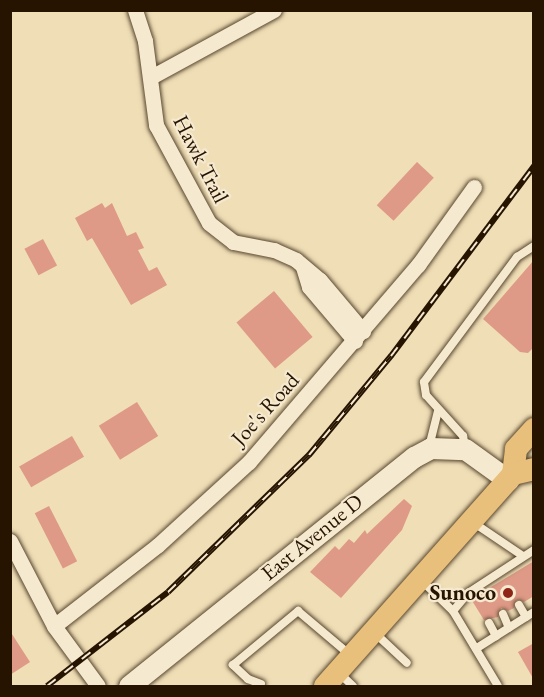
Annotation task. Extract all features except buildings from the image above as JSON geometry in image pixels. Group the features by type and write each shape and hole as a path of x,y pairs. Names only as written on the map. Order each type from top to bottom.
{"main road":[{"path":"342,675 372,631 419,577 518,474 516,449 534,429"},
{"name":"East Avenue D","path":"129,687 396,468 427,450 465,449"},
{"path":"465,449 518,474"}],"street":[{"name":"Hawk Trail","path":"135,10 151,77 151,102 160,137 209,223 233,242 274,250 303,267 309,287 359,336"},
{"path":"151,77 273,10"},
{"name":"Joe's Road","path":"54,626 205,506 359,336 474,188"},
{"path":"10,541 54,626 98,687"}],"lane":[{"path":"465,449 463,436 438,411 426,395 424,382 429,372 516,257 534,246"},
{"path":"427,450 438,411"},
{"path":"471,521 530,554"},
{"path":"453,611 473,594 502,576 514,563 530,554"},
{"path":"514,563 518,571"},
{"path":"419,577 453,611 477,648 498,687"},
{"path":"519,605 526,617"},
{"path":"261,684 249,683 233,665 298,611 342,675"},
{"path":"477,648 534,612"},
{"path":"503,615 509,627"},
{"path":"489,623 496,636"},
{"path":"372,631 406,663"}],"railway":[{"path":"47,686 168,592 309,455 391,356 534,166"}],"place":[{"name":"Sunoco","path":"508,593"}]}
